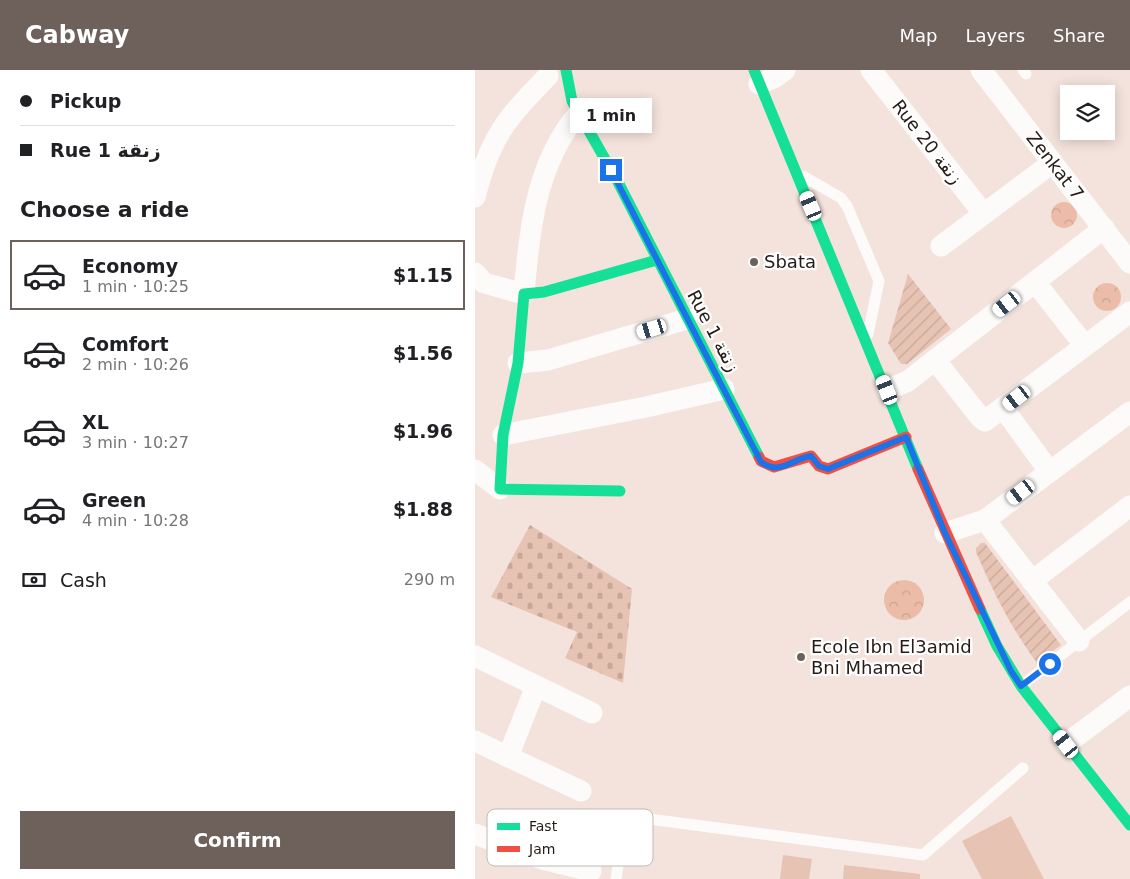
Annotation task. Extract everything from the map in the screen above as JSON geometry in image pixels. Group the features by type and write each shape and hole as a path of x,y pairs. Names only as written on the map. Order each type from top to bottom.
{"street":[{"path":"785,70 774,78 757,77 945,533 997,646 1021,686 1066,744 1127,816"},
{"name":"Rue 20 زنقة","path":"871,70 983,213"},
{"name":"Zenkat 7","path":"981,70 1130,263"},
{"path":"475,197 479,169 495,138 514,112 552,72 576,107 552,156 533,213 518,363 503,435 500,488"},
{"name":"Rue 1 زنقة","path":"576,107 618,182 761,462 774,469 782,468 811,456 819,466 828,469 906,437"},
{"path":"941,246 1052,163"},
{"path":"887,390 909,381 1104,228"},
{"path":"475,273 484,283 524,294 543,292 657,260"},
{"path":"1035,282 1085,346"},
{"path":"935,360 981,419 990,419 1130,312"},
{"path":"518,363 548,360 687,319"},
{"path":"503,435 646,407 724,389"},
{"path":"1004,409 1049,470"},
{"path":"945,533 985,520 1049,470 1130,412"},
{"path":"475,470 500,488 515,491 620,491"},
{"path":"1032,581 1130,506"},
{"path":"985,520 1079,641"},
{"path":"475,656 591,713"},
{"path":"508,757 536,686"},
{"path":"1066,744 1130,696"},
{"path":"475,740 581,791"},
{"path":"475,834 487,838"},
{"path":"571,866 591,871"}],"lane":[{"path":"797,173 841,198 847,206 879,280 867,340"},
{"path":"1021,686 1130,602"},
{"path":"653,820 923,854 1023,768"},
{"path":"617,879 619,866"}],"green space":[{"path":"1064,202 1073,206 1077,215 1073,224 1064,228 1055,224 1051,215 1055,206"},
{"path":"908,274 951,329 907,364 901,364 888,343"},
{"path":"1107,283 1117,287 1121,297 1117,307 1107,311 1097,307 1093,297 1097,287"},
{"path":"530,525 632,589 623,683 565,658 577,632 491,597"},
{"path":"981,543 985,543 1061,645 1037,663 1011,623 989,581 976,552 976,548"},
{"path":"908,580 915,583 921,589 924,600 923,608 915,617 908,620 900,620 893,617 885,608 884,596 887,589 896,581"},
{"path":"1011,816 1044,879 982,879 962,841"},
{"path":"783,855 812,859 809,879 780,879"},
{"path":"844,865 920,874 920,879 843,879"}],"traffic: fast":[{"path":"566,70 572,101 618,182 759,457"},
{"path":"754,70 918,469"},
{"path":"620,491 500,489 503,435 518,363 524,294 544,292 657,260"},
{"path":"980,609 997,646 1021,686 1130,825"}],"traffic: jam":[{"path":"759,457 761,461 774,467 811,456 819,466 828,469 906,437"},
{"path":"918,469 980,609"}],"place":[{"name":"Sbata","path":"754,262"},
{"name":"Ecole Ibn El3amid Bni Mhamed","path":"801,657"}],"route":[{"path":"611,170 761,462 774,469 782,468 802,458 811,456 819,466 828,469 906,437 945,533 997,646 1011,671 1021,686 1050,664"}]}
